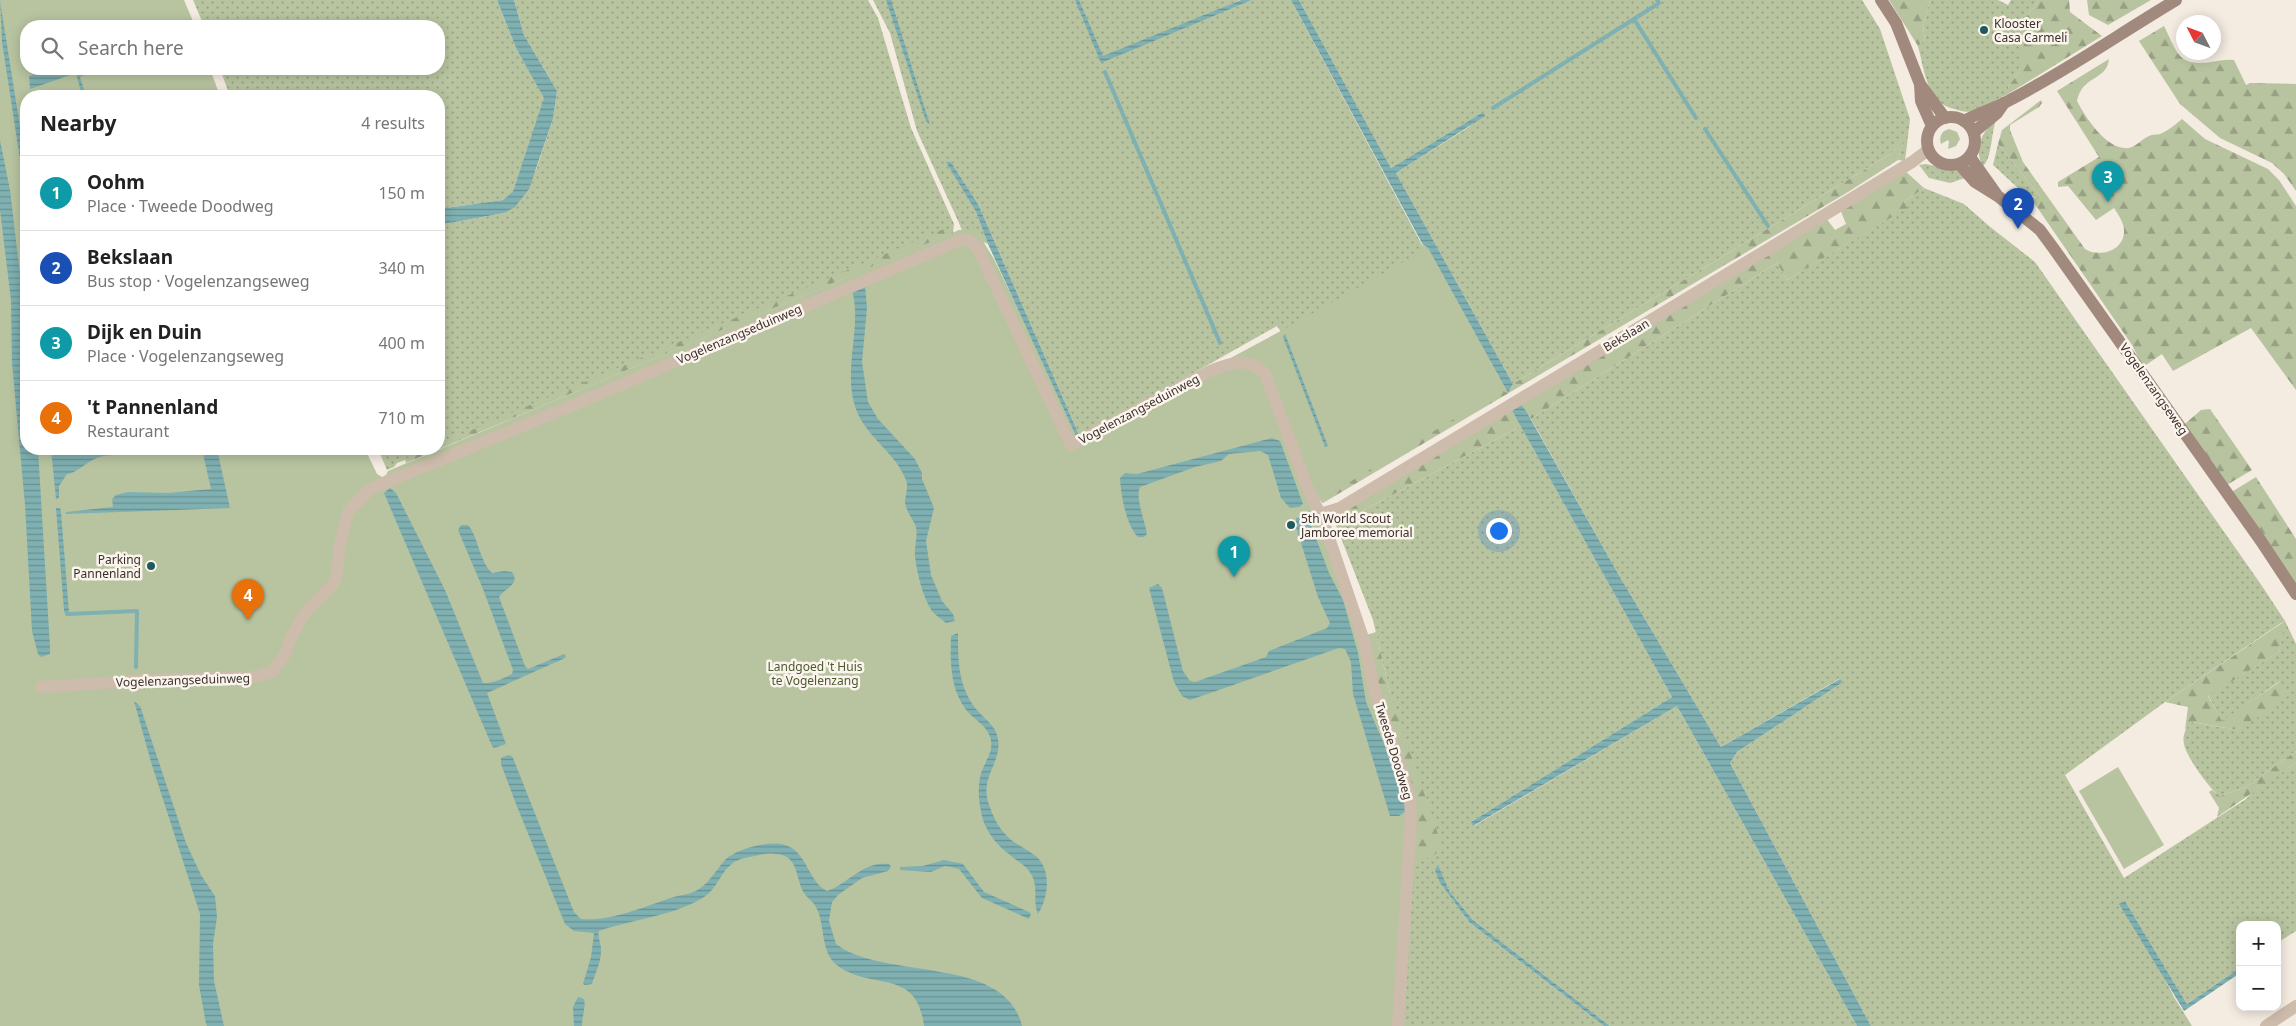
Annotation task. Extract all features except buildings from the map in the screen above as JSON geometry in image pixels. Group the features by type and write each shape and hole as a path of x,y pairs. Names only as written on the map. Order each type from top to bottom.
{"main road":[{"path":"1881,0 1896,23 1920,84 1945,118"},
{"path":"1964,121 1984,110 2004,104 2176,0"},
{"path":"1920,84 1920,101 1932,126"},
{"path":"1974,132 2004,104"},
{"path":"1953,117 1964,121 1974,132 1975,147 1970,157 1959,164 1948,166 1938,162 1928,150 1928,135 1932,126 1945,118 1953,117"},
{"name":"Vogelenzangseweg","path":"1970,157 1999,197"},
{"name":"Vogelenzangseweg","path":"1959,164 1975,182 1999,197 2040,230 2261,541 2296,594"}],"street":[{"name":"Bekslaan","path":"1320,514 1340,508 1904,167 1928,150"},
{"name":"Vogelenzangseduinweg","path":"41,687 155,679 255,677 272,671 285,654 304,614 336,579 340,544 348,512 370,489 576,404 963,239 972,242 978,249 1072,445 1210,371 1229,363 1245,362 1254,364 1264,373 1320,514"},
{"name":"Tweede Doodweg","path":"1320,514 1366,644 1373,685 1410,797 1411,819 1398,1026"},
{"path":"2266,1026 2296,1006"}],"green space":[{"name":"Landgoed 't Huis te Vogelenzang","path":"0,0 184,0 192,20 20,20 20,75 212,75 218,90 20,90 20,455 368,455 377,474 382,477 388,471 426,455 445,455 445,447 959,230 976,230 994,259 1080,439 1290,326 1428,248 1505,388 1310,506 1323,535 1351,612 1406,798 1395,1026 0,1026"},
{"path":"193,0 497,0 516,48 545,97 513,191 503,200 445,208 445,90 228,90 222,75 445,75 445,20 201,20"},
{"path":"514,0 868,0 878,18 911,128 954,224 953,233 445,445 445,224 504,213 536,170 553,119 557,91 524,35"},
{"path":"873,0 1240,0 1125,52 1252,0 1291,0 1422,245 1428,248 1508,393 1325,494 1323,503 1314,494 1281,332 1277,326 1080,437 978,204 951,162 947,163 976,212 988,244 963,233 917,131 890,33"},
{"path":"1299,0 1862,0 1880,29 1910,119 1905,161 1898,160 1903,139 1892,153 1513,384 1396,173 1469,127 1483,112 1391,168"},
{"path":"1889,0 1930,0 1923,26 1925,40 1918,46"},
{"path":"1930,0 1998,0 2008,5 2011,0 2039,0 2019,26 2019,72 2008,87 2008,94 1968,112 1945,106 1938,100 1928,84 1918,46 1925,40 1923,26"},
{"path":"2039,0 2069,0 2070,12 2102,36 2008,94 2008,87 2019,72 2019,26"},
{"path":"2087,0 2151,0 2108,25 2089,15"},
{"path":"2164,26 2176,50 2176,60 2200,63 2234,60 2246,85 2250,83 2296,84 2296,191 2284,174 2272,163 2220,138 2180,104 2139,41"},
{"path":"2109,59 2104,71 2084,87 2077,101 2086,116 2105,139 2121,148 2129,148 2150,135 2166,131 2182,119 2205,139 2268,169 2279,180 2296,206 2296,390 2251,328 2173,371 2162,354 2143,367 2132,345 2030,197 2041,198 1998,144 2002,130 2041,100 2042,103 2039,107 2010,125 2010,130 2023,162 2085,249 2097,253 2116,248 2123,237 2124,227 2114,208 2096,220 2068,186 2058,187 2058,182 2099,157 2057,91"},
{"path":"1996,120 1990,152 1983,166 1979,153 1980,141"},
{"path":"1949,129 1957,132 1960,139 1956,146 1948,149 1948,140 1941,144 1940,139 1942,133"},
{"path":"1904,137 1898,160 1848,192 1323,503 1325,494 1498,389 1508,393 1513,384 1892,153"},
{"path":"1998,144 2042,199 2021,190 1993,165"},
{"path":"1926,164 1957,171 1965,178 1950,183 1929,178 1919,165"},
{"path":"1904,170 1924,188 1904,202 1907,208 1787,280 1777,263 1531,419 1519,403 1826,218 1835,230 1846,224 1840,209"},
{"path":"1924,188 1964,204 2035,262 2262,586 2285,621 2296,644 2296,751 2246,787 2220,796 2216,793 2189,756 2184,744 2184,735 2191,722 2238,730 2280,681 2222,722 2208,695 2279,652 2284,621 2165,702 2065,775 2124,878 2246,799 2256,789 2296,763 2296,931 2281,940 2281,921 2236,921 2236,971 2187,1004 2125,901 2174,997 2192,1026 1871,1026 1730,763 1737,752 1843,682 1839,679 1721,747 1620,577 1531,419 1777,263 1787,280 1906,208 1904,202"},
{"path":"944,229 945,236 445,447 445,441"},
{"path":"1510,407 1521,426 1336,525 1334,521 1336,516"},
{"path":"2210,409 2252,470 2220,489 2179,429 2201,410"},
{"path":"1521,426 1672,697 1471,822 1474,826 1677,706 1857,1026 1610,1026 1473,920 1450,892 1438,866 1440,883 1469,922 1604,1026 1400,1026 1390,693 1373,620 1336,525"},
{"path":"381,455 418,455 397,463 394,467 387,470"},
{"path":"414,455 425,455 406,463 405,459"},
{"path":"2256,477 2296,539 2296,600 2225,496"},
{"path":"2285,621 2279,652 2208,696 2222,721 2281,681 2287,698 2238,730 2192,722 2185,730 2188,707 2165,702"},
{"path":"1376,632 1390,693 1441,843 1436,854 1411,866 1377,683 1366,635"},
{"path":"2296,751 2296,763 2217,817 2219,808 2209,792 2212,790 2220,796 2246,787"},
{"path":"2118,767 2164,845 2124,869 2079,791"}],"water":[{"path":"497,0 514,0 524,35 557,91 553,119 529,189 515,207 504,213 445,224 445,208 503,200 513,191 544,98 516,48"},
{"path":"886,0 891,0 930,125 926,121"},
{"path":"1075,0 1079,0 1103,56 1241,0 1252,0 1101,63"},
{"path":"1291,0 1299,0 1391,168 1483,112 1485,116 1396,173 1513,384 1508,393 1428,248 1423,245"},
{"path":"0,1 20,126 20,159 2,42"},
{"path":"33,75 70,75 30,89 29,76"},
{"path":"77,75 84,75 80,77 84,90 80,90"},
{"path":"0,140 10,190 20,274 20,450 12,363 11,300 0,210"},
{"path":"946,162 951,162 978,204 1080,437 1077,438 988,244 976,212"},
{"path":"865,285 867,308 862,362 868,402 878,419 915,459 922,473 922,479 934,508 926,541 931,575 942,601 953,614 955,621 946,623 932,611 926,599 915,557 916,527 905,503 906,480 894,460 864,424 854,403 851,389 851,374 855,304 852,290"},
{"path":"1285,334 1328,446 1325,447 1283,337"},
{"path":"1519,402 1721,747 1840,679 1843,682 1737,752 1730,763 1871,1026 1857,1026 1677,706 1473,826 1471,822 1672,697 1510,407"},
{"path":"1272,438 1280,441 1303,504 1299,507 1290,508 1281,498 1268,455 1260,451 1229,454 1221,461 1195,467 1140,487 1139,503 1147,534 1144,537 1138,537 1134,532 1127,518 1122,493 1120,478 1125,473 1137,474"},
{"path":"20,455 38,455 50,647 50,654 41,657 38,654 32,631"},
{"path":"52,455 108,455 97,458 74,472 67,474 59,486 59,498 56,499"},
{"path":"203,455 218,455 230,508 66,514 66,512 113,507 112,499 116,495 128,492 168,493 211,489"},
{"path":"390,488 396,493 445,590 483,683 502,679 512,674 513,670 483,589 458,530 461,525 468,525 474,535 484,562 492,573 512,572 514,576 511,586 499,597 525,666 528,669 564,654 566,656 487,693 506,744 494,748 492,746 384,493"},
{"path":"56,508 60,508 61,512 69,613 66,616 64,611"},
{"path":"1304,517 1310,522 1329,573 1343,600 1358,653 1366,702 1384,744 1405,806 1405,812 1399,816 1390,816 1353,694 1351,662 1345,649 1339,648 1190,700 1182,696 1174,682 1149,588 1158,584 1162,588 1183,671 1190,681 1195,682 1266,657 1269,651 1327,628 1330,623 1318,597 1296,527 1296,518"},
{"path":"958,633 962,682 970,700 995,730 998,739 997,756 987,786 989,805 1003,832 1037,857 1042,863 1047,877 1046,893 1038,914 1032,876 1025,866 1004,850 995,840 987,829 982,817 979,782 990,753 991,741 985,728 962,704 954,685 951,665 951,636"},
{"path":"134,701 140,706 186,843 201,875 215,896 217,917 213,944 214,981 224,1026 207,1026 206,1024 199,985 200,914 151,762"},
{"path":"508,755 513,758 574,912 581,919 616,916 693,892 704,885 730,856 765,844 779,844 792,848 798,853 816,881 827,891 864,869 880,864 889,864 891,867 888,871 862,878 838,895 832,902 829,921 836,944 857,955 883,962 968,978 993,988 1011,1003 1022,1026 924,1026 920,1008 912,995 903,988 851,973 838,966 832,960 825,945 818,911 803,891 792,862 785,856 775,854 762,854 736,861 728,867 707,895 689,905 664,914 599,931 601,956 599,964 592,984 583,984 591,957 594,933 574,931 565,924 501,764 501,758"},
{"path":"944,860 963,864 984,892 1029,912 1031,914 1029,919 982,898 959,869 945,866 931,872 900,870 900,867 923,866"},
{"path":"1438,865 1450,892 1473,920 1610,1026 1604,1026 1469,922 1440,883 1435,870"},
{"path":"2125,901 2187,1004 2236,971 2236,976 2184,1011 2119,904"},
{"path":"578,997 584,999 582,1026 574,1026 573,1007"}],"waterway":[{"path":"1657,0 1659,3 1634,19 1696,118"},
{"path":"1493,108 1634,19"},
{"path":"1105,72 1220,343"},
{"path":"1705,129 1768,226"},
{"path":"68,614 137,611 136,667"}],"place":[{"name":"Klooster Casa Carmeli","path":"1984,30"},
{"name":"Dijk en Duin","path":"2108,202"},
{"name":"Bekslaan","path":"2018,229"},
{"name":"5th World Scout Jamboree memorial","path":"1291,525"},
{"name":"Parking Pannenland","path":"151,566"},
{"name":"Oohm","path":"1234,577"},
{"name":"'t Pannenland","path":"248,620"}]}
